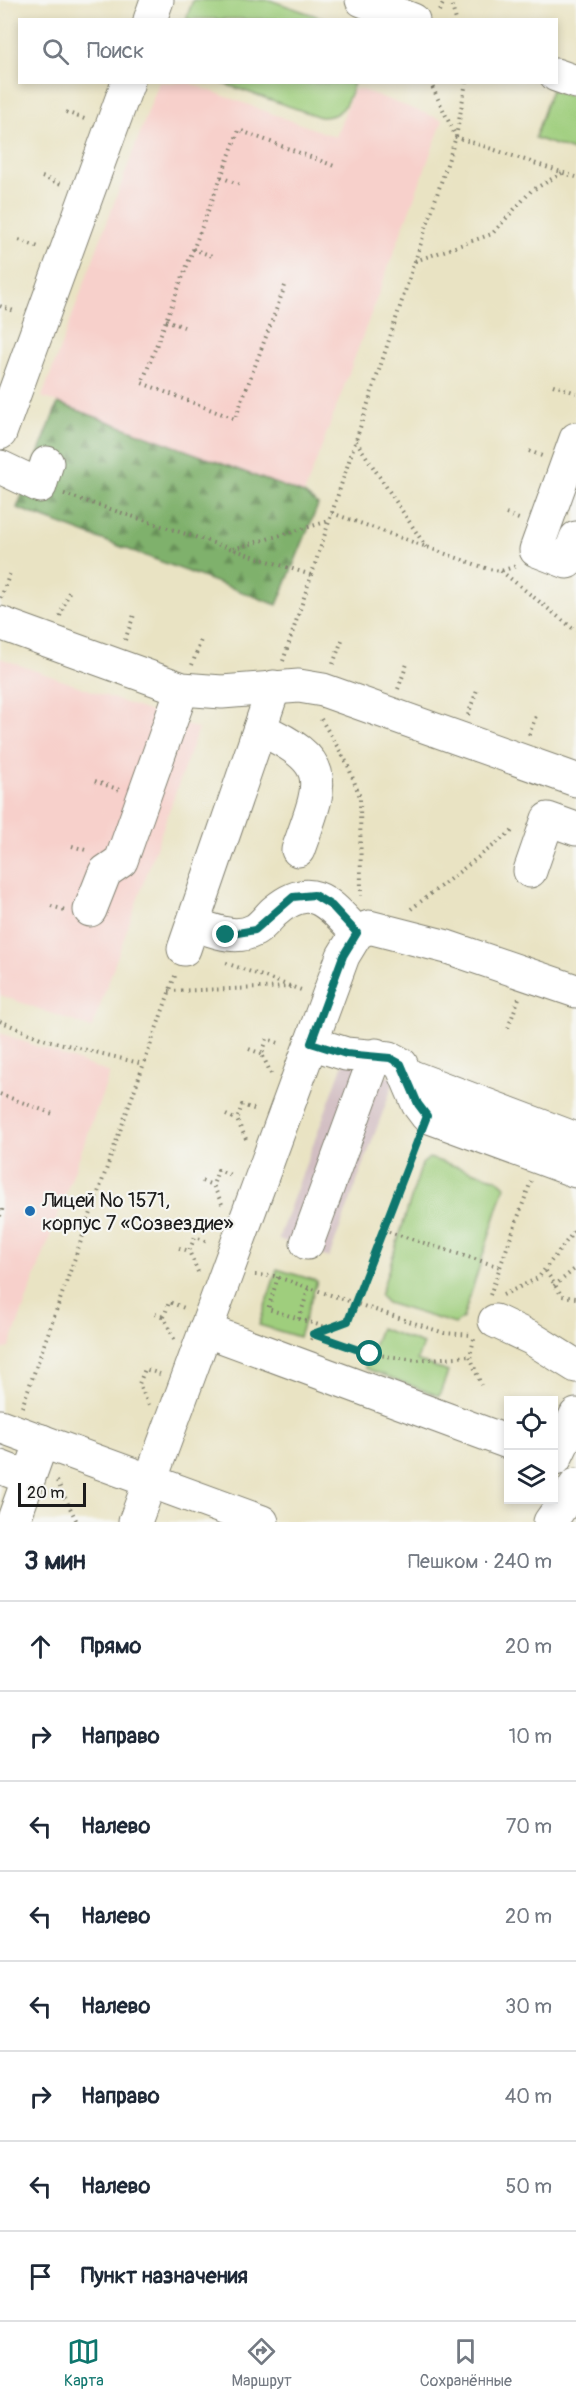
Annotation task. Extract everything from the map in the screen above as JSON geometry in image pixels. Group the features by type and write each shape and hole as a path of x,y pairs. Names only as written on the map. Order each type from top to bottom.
{"street":[{"path":"151,18 158,0"},
{"path":"362,0 408,18"},
{"path":"558,76 576,82"},
{"path":"0,433 127,84"},
{"path":"576,439 536,550 567,562 576,538"},
{"path":"0,467 44,475"},
{"path":"0,622 182,689 222,692 286,686 323,690 576,780"},
{"path":"286,686 260,729 188,936 226,935 255,930 293,897 314,895 370,931 447,947 576,991"},
{"path":"90,910 105,872 121,861 182,689"},
{"path":"260,729 284,740 308,758 319,776 317,796 298,850"},
{"path":"530,871 562,824"},
{"path":"135,1522 343,956 370,931"},
{"path":"311,1043 346,1054 376,1055 401,1064 418,1104 427,1116 576,1171"},
{"path":"307,1243 376,1055"},
{"path":"407,1075 576,1138"},
{"path":"492,1309 531,1338 576,1366"},
{"path":"205,1330 504,1441"},
{"path":"558,1452 576,1415"},
{"path":"13,1522 28,1475 18,1433"},
{"path":"18,1433 262,1522"},
{"path":"550,1522 576,1485"},
{"path":"530,1522 537,1504"}],"path":[{"path":"450,0 455,18"},
{"path":"431,84 456,137 576,177"},
{"path":"466,84 456,137 311,575 286,686 347,764 360,797 361,907 370,931 461,873 523,822 537,818 562,824"},
{"path":"285,286 235,418 142,383 239,130 337,167"},
{"path":"415,262 492,234 531,191 562,173"},
{"path":"221,177 240,185"},
{"path":"193,249 212,256"},
{"path":"166,320 184,327"},
{"path":"553,385 576,393"},
{"path":"356,440 426,547"},
{"path":"44,475 232,549 311,575"},
{"path":"332,513 501,571 576,631"},
{"path":"232,549 330,520"},
{"path":"501,571 517,566 523,556 536,550"},
{"path":"0,599 11,570"},
{"path":"18,1433 188,936"},
{"path":"224,962 328,999"},
{"path":"169,991 294,987"},
{"path":"0,1021 43,1039 143,1064"},
{"path":"249,1049 262,1054"},
{"path":"0,1094 53,1114"},
{"path":"226,1115 237,1120"},
{"path":"299,1365 313,1334 326,1327 348,1321 427,1116"},
{"path":"492,1309 500,1267 539,1157"},
{"path":"202,1181 213,1185"},
{"path":"0,1216 3,1207"},
{"path":"383,1230 500,1267"},
{"path":"518,1290 546,1271 576,1230"},
{"path":"179,1248 189,1251"},
{"path":"554,1286 576,1268"},
{"path":"546,1271 562,1296 576,1298"},
{"path":"326,1327 268,1309 276,1277 444,1333 476,1335 470,1356 481,1385"},
{"path":"299,1319 309,1287"},
{"path":"155,1314 164,1317"},
{"path":"313,1334 370,1354 417,1360 470,1356"},
{"path":"132,1380 139,1384"},
{"path":"28,1475 76,1522"}],"shaded area":[{"path":"158,84 192,84 336,137 353,90 360,89 443,120 304,494 42,397"},
{"path":"0,658 198,729 92,1028 0,995"},
{"name":"Лицей № 1571, корпус 7 «Созвездие»","path":"0,1033 110,1073 9,1348 0,1350"},
{"path":"344,1061 395,1079 329,1258 278,1239"}],"green space":[{"path":"193,0 270,0 322,18 186,18"},
{"path":"225,84 354,84 339,112 328,117 320,117"},
{"path":"551,90 576,98 576,152 535,138"},
{"path":"58,403 304,494 318,505 277,605 17,508"},
{"path":"429,1158 497,1179 505,1186 463,1318 455,1324 387,1303 380,1296 422,1164"},
{"path":"277,1269 317,1281 299,1337 259,1325"},
{"path":"380,1328 423,1344 417,1360 448,1372 439,1396 365,1368"}],"place":[{"name":"Лицей № 1571, корпус 7 «Созвездие»","path":"30,1211"}],"route":[{"path":"226,935 255,930 293,897 314,895 332,906 357,933 343,956 311,1043 346,1054 390,1058 401,1064 410,1080 418,1104 427,1116 348,1321 326,1327 313,1334 370,1354"}]}
